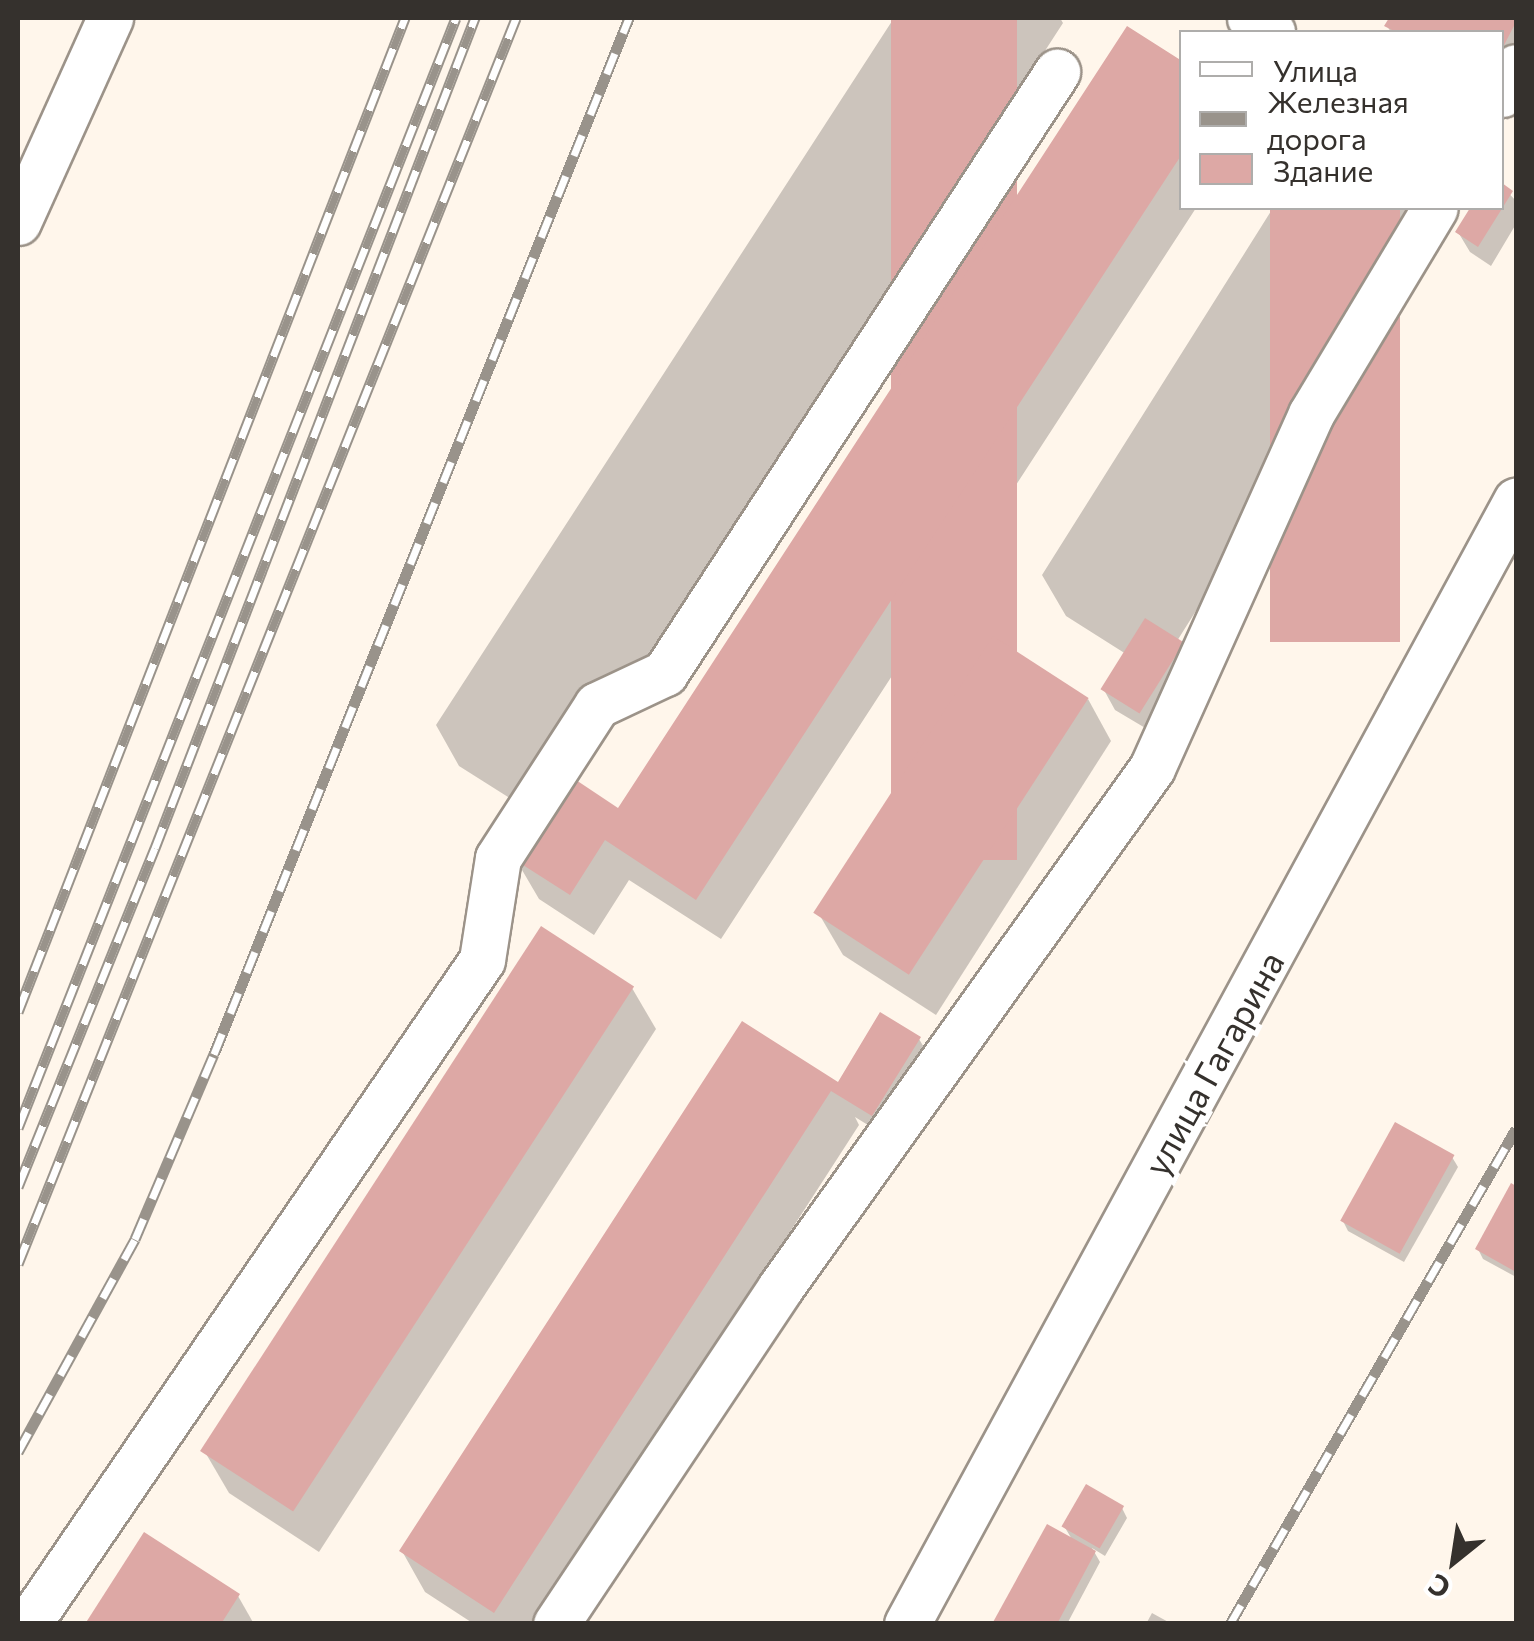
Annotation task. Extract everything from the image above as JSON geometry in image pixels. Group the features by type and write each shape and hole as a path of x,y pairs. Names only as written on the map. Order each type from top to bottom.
{"street":[{"path":"18,222 110,18"},
{"path":"1504,90 1516,68"},
{"path":"28,1624 482,960 498,858 597,705 665,673 1057,72"},
{"path":"556,1624 780,1288 1152,768 1310,414 1434,210"},
{"name":"улица Гагарина","path":"906,1624 1516,500"}],"building":[{"path":"891,18 1017,18 1017,860 891,860"},
{"path":"1389,18 1516,18 1504,45 1504,30 1392,30 1384,26"},
{"path":"1127,26 1179,59 1179,159 696,900 605,840 570,895 512,858 567,774 618,808"},
{"path":"1504,184 1513,191 1504,205"},
{"path":"1270,210 1400,210 1400,642 1270,642"},
{"path":"1469,210 1501,210 1478,247 1455,232"},
{"path":"1145,618 1184,642 1139,714 1100,689"},
{"path":"993,636 1089,698 909,975 813,913"},
{"path":"541,926 634,986 293,1511 200,1451"},
{"path":"880,1012 921,1037 872,1116 831,1091 494,1613 399,1551 742,1021 838,1082"},
{"path":"1395,1122 1454,1155 1400,1254 1340,1221"},
{"path":"1511,1183 1516,1186 1516,1272 1475,1249"},
{"path":"1086,1484 1124,1506 1100,1548 1062,1526"},
{"path":"1047,1524 1096,1551 1057,1624 992,1624"},
{"path":"144,1532 240,1594 221,1624 85,1624"}],"railway":[{"path":"18,1012 405,18"},
{"path":"18,1128 456,18"},
{"path":"18,1187 155,848 475,18"},
{"path":"18,1264 516,18"},
{"path":"18,1452 135,1239 214,1054 629,18"},
{"path":"1230,1624 1516,1129"}]}
